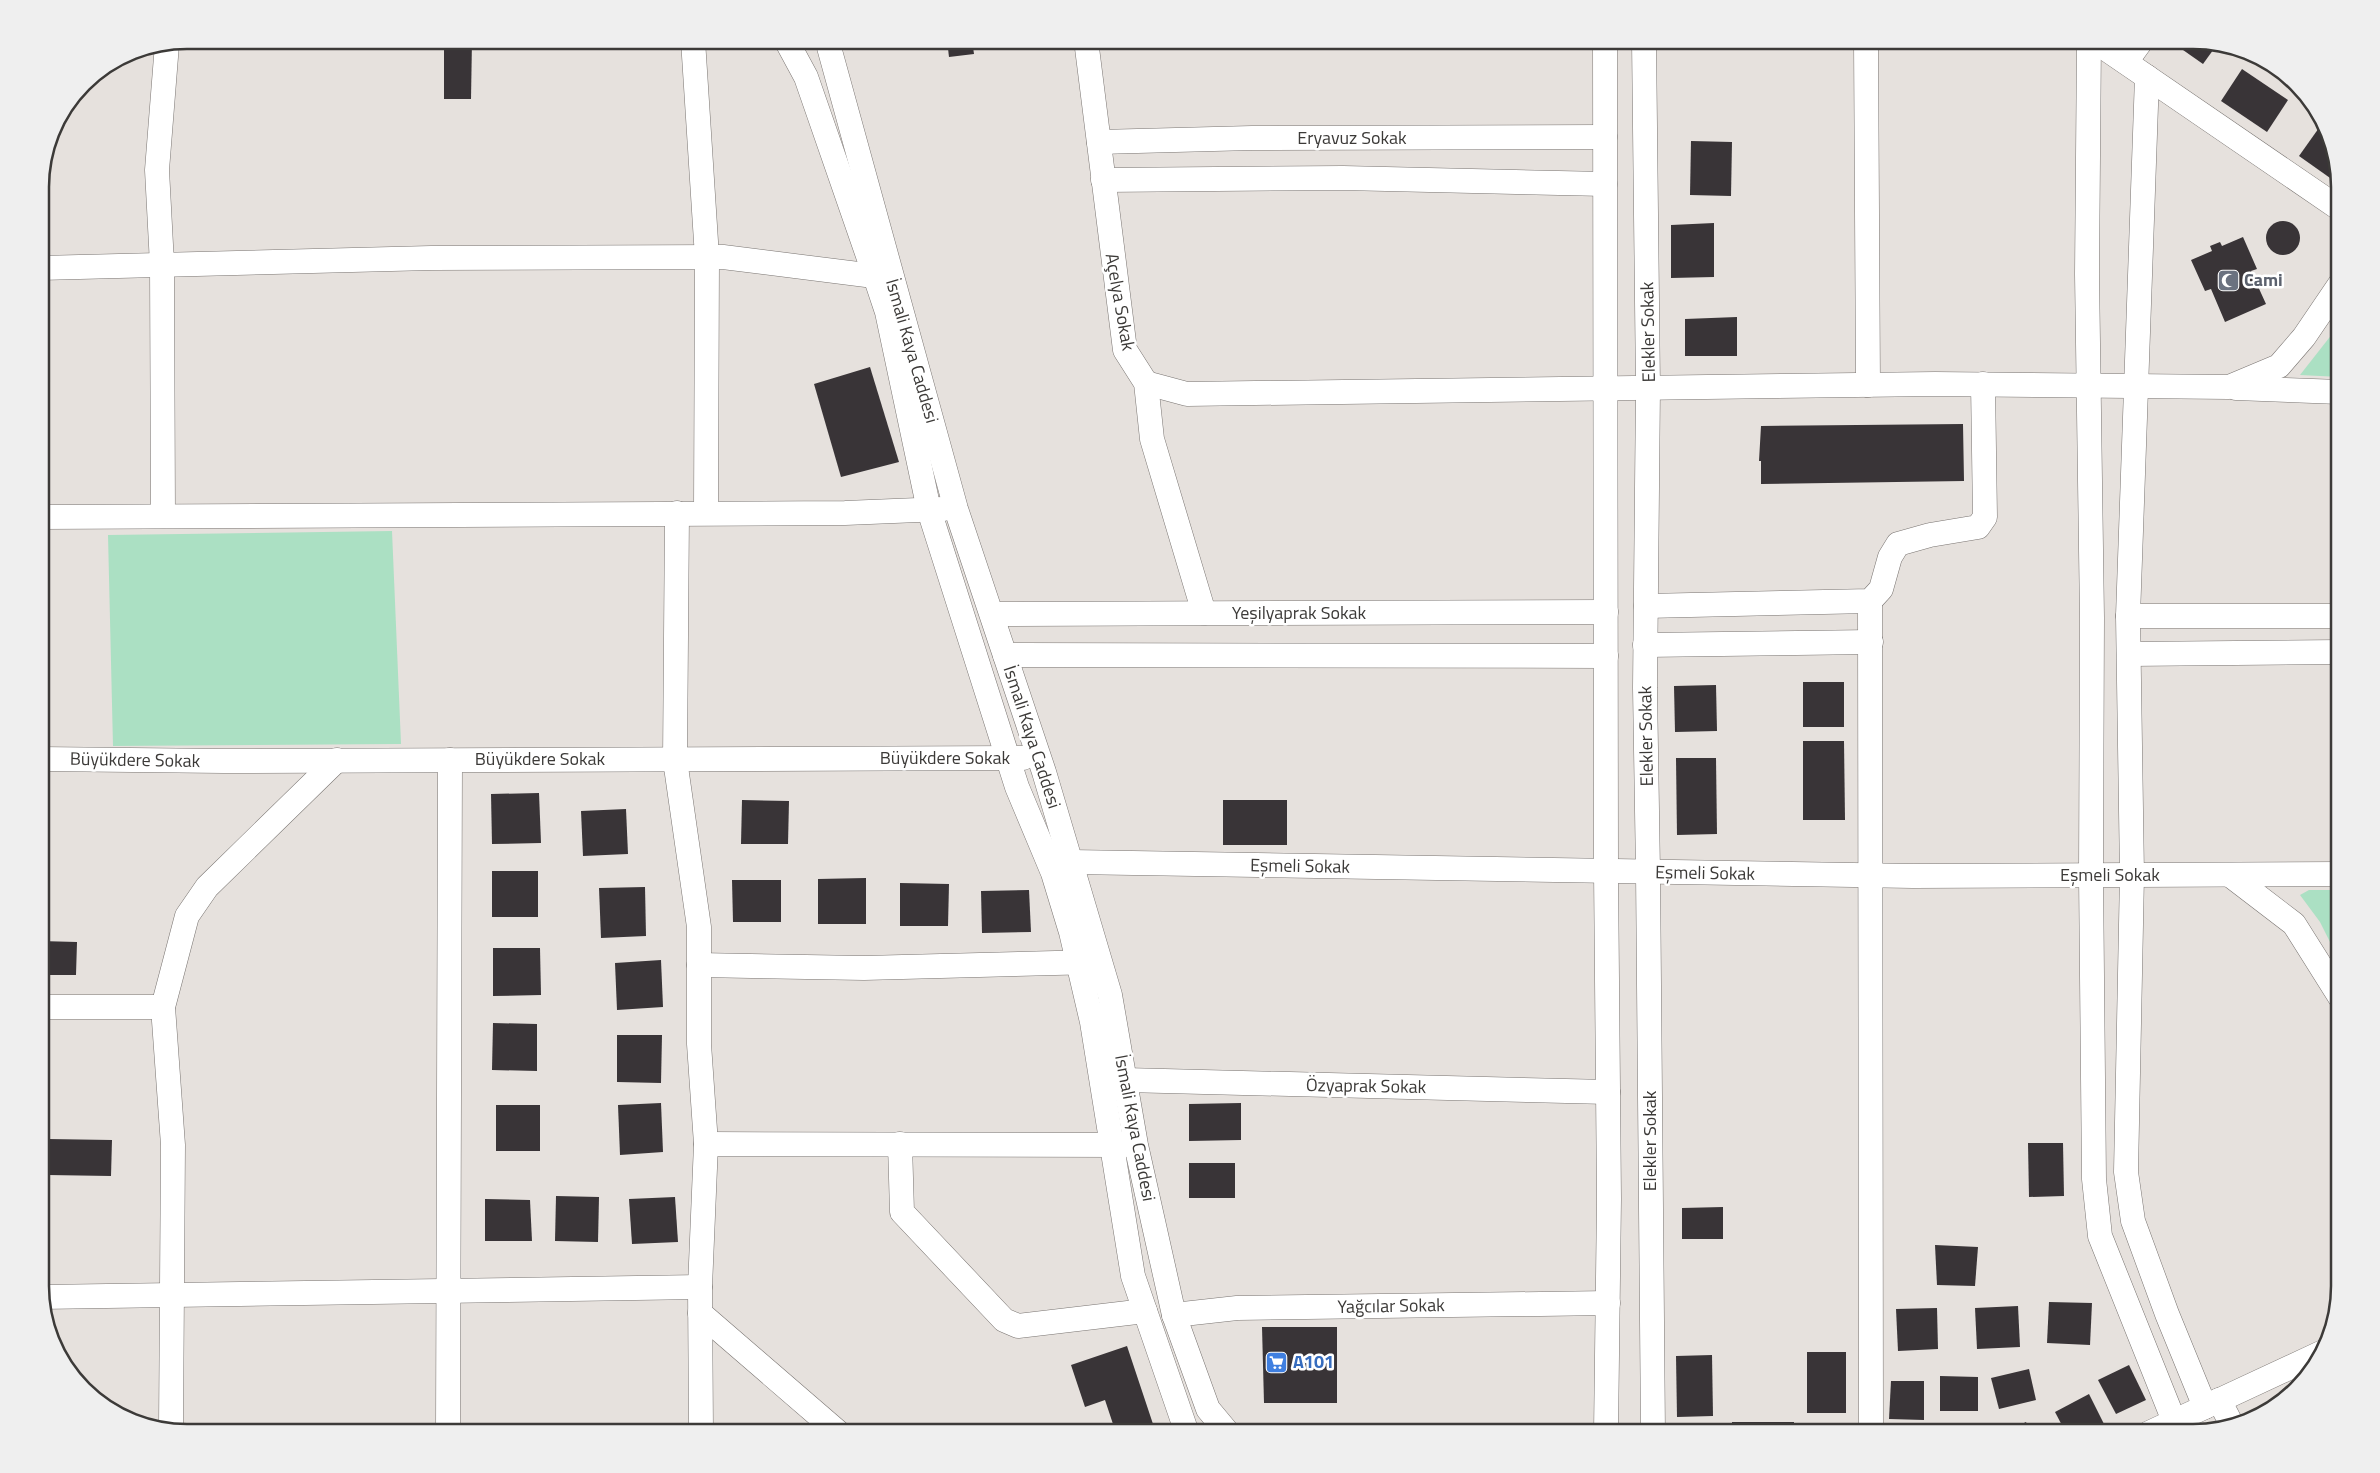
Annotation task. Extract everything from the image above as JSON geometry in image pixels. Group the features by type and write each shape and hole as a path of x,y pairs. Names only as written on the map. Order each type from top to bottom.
{"street":[{"path":"694,49 707,257 706,514"},
{"path":"791,49 806,77 884,277 887,312 929,510 1018,787 1090,962 1092,1022 1134,1276 1183,1424"},
{"name":"İsmali Kaya Caddesi","path":"829,49 884,277 956,509 1039,758 1071,862 1090,962 1110,996 1136,1145 1174,1315 1208,1409 1220,1424"},
{"path":"841,49 842,97"},
{"name":"Açelya Sokak","path":"1087,49 1125,350 1146,384 1152,439 1204,613"},
{"path":"1605,49 1608,1092 1606,1424"},
{"name":"Elekler Sokak","path":"1644,49 1648,388 1645,645 1653,1424"},
{"path":"1866,49 1868,385"},
{"path":"2091,49 2088,386 2092,618 2090,875 2094,1179 2100,1236 2174,1421"},
{"path":"2105,49 2331,202"},
{"path":"2126,62 2135,49"},
{"path":"163,516 162,264 157,170 167,50"},
{"path":"2147,77 2128,616 2132,875 2126,1172 2133,1221 2167,1314 2212,1403 2228,1420"},
{"name":"Eryavuz Sokak","path":"1099,142 1252,138 1605,138"},
{"path":"1103,180 1343,178 1605,184"},
{"path":"49,268 440,258 723,257 884,277"},
{"path":"2229,387 2279,366 2304,337 2331,297"},
{"path":"1146,384 1187,394 1984,384 2229,387 2331,392"},
{"path":"1871,1424 1872,876 1870,601 1881,589 1890,557 1898,544 1930,535 1978,527 1985,517 1984,384"},
{"path":"49,517 706,514 956,509"},
{"path":"677,514 675,760 699,927 699,1044 706,1144 700,1287 701,1424"},
{"path":"1646,606 1870,601"},
{"name":"Yeşilyaprak Sokak","path":"992,614 1606,612"},
{"path":"2128,616 2331,616"},
{"path":"1645,645 1870,642"},
{"path":"2129,654 2331,652"},
{"path":"1005,655 1606,656"},
{"name":"Büyükdere Sokak","path":"49,759 675,760 1039,758"},
{"path":"171,1423 173,1145 163,1008 187,916 207,887 337,760"},
{"path":"448,1424 450,760"},
{"name":"Eşmeli Sokak","path":"1071,862 1872,876 2331,874"},
{"path":"2230,875 2294,924 2331,983"},
{"path":"699,965 864,968 1090,962"},
{"path":"49,1008 163,1008"},
{"name":"Özyaprak Sokak","path":"1124,1080 1608,1092"},
{"path":"706,1144 1136,1145"},
{"path":"900,1144 902,1212 1004,1320 1018,1326 1145,1311"},
{"path":"49,1297 448,1293 700,1287"},
{"name":"Yağcılar Sokak","path":"1174,1315 1237,1308 1608,1303"},
{"path":"700,1313 829,1424"},
{"path":"2168,1424 2312,1357"}],"green space":[{"path":"2331,335 2331,377 2300,375"},
{"path":"392,531 401,744 113,746 108,535"},
{"path":"2309,890 2331,890 2331,944 2320,922 2300,895"}],"building":[{"path":"444,49 472,49 471,99 444,99"},
{"path":"948,49 973,49 974,54 949,57"},
{"path":"2182,49 2213,50 2203,64"},
{"path":"2242,69 2288,100 2267,132 2221,101"},
{"path":"2318,129 2329,159 2331,179 2299,156"},
{"path":"1691,141 1732,142 1731,196 1690,195"},
{"path":"2283,221 2295,226 2300,238 2295,250 2283,255 2271,250 2266,238 2271,226"},
{"path":"1714,223 1714,277 1671,278 1671,225"},
{"name":"Cami","path":"2243,237 2257,269 2251,271 2266,304 2225,322 2211,289 2205,291 2191,260 2212,251 2210,246 2220,242 2222,246"},
{"path":"1737,317 1737,356 1685,356 1685,319"},
{"path":"870,367 899,462 841,477 814,384"},
{"path":"1963,424 1964,481 1761,484 1761,461 1759,461 1761,426"},
{"path":"1803,682 1844,682 1844,727 1803,727"},
{"path":"1716,685 1717,731 1675,732 1674,686"},
{"path":"1803,741 1844,741 1845,820 1803,820"},
{"path":"1676,758 1716,758 1717,834 1677,835"},
{"path":"539,793 541,843 492,844 491,794"},
{"path":"742,800 789,801 788,844 741,844"},
{"path":"1223,800 1287,800 1287,845 1223,845"},
{"path":"626,809 628,854 583,856 581,811"},
{"path":"492,871 538,871 538,917 492,917"},
{"path":"866,878 866,924 818,924 818,879"},
{"path":"732,880 781,880 781,922 733,922"},
{"path":"900,883 949,884 948,926 900,926"},
{"path":"645,887 646,936 601,938 599,888"},
{"path":"1029,890 1031,932 982,933 981,891"},
{"path":"49,941 77,942 76,975 49,975"},
{"path":"493,948 540,948 541,995 493,996"},
{"path":"661,960 663,1007 617,1010 615,963"},
{"path":"493,1023 537,1024 537,1071 492,1070"},
{"path":"617,1035 662,1035 661,1083 617,1082"},
{"path":"661,1103 663,1152 620,1155 618,1105"},
{"path":"1241,1103 1241,1140 1189,1141 1189,1104"},
{"path":"496,1105 540,1105 540,1151 496,1151"},
{"path":"49,1139 112,1140 111,1176 49,1175"},
{"path":"2028,1143 2063,1143 2064,1196 2029,1197"},
{"path":"1189,1163 1235,1163 1235,1198 1189,1198"},
{"path":"556,1196 599,1197 598,1242 555,1241"},
{"path":"675,1197 678,1242 632,1244 629,1199"},
{"path":"485,1199 530,1200 532,1241 485,1241"},
{"path":"1723,1207 1723,1239 1682,1239 1682,1208"},
{"path":"1935,1245 1978,1247 1975,1286 1937,1285"},
{"path":"2049,1302 2092,1303 2090,1345 2047,1343"},
{"path":"2018,1306 2020,1347 1977,1349 1975,1308"},
{"path":"1937,1308 1938,1349 1898,1351 1896,1309"},
{"path":"1262,1327 1337,1327 1337,1403 1264,1403"},
{"path":"1127,1346 1153,1424 1113,1424 1105,1400 1085,1407 1071,1365"},
{"path":"1807,1352 1846,1352 1846,1413 1807,1413"},
{"path":"1712,1355 1713,1416 1677,1417 1676,1356"},
{"path":"2129,1365 2146,1400 2116,1414 2098,1380"},
{"path":"2029,1369 2036,1400 1999,1409 1991,1378"},
{"path":"1940,1376 1978,1377 1978,1411 1940,1411"},
{"path":"1891,1381 1924,1381 1924,1420 1889,1419"},
{"path":"2089,1394 2104,1424 2061,1424 2055,1412"},
{"path":"1732,1422 1794,1422 1794,1424 1732,1424"}],"place":[{"name":"Cami","path":"2228,280"},
{"name":"A101","path":"1277,1362"}]}
